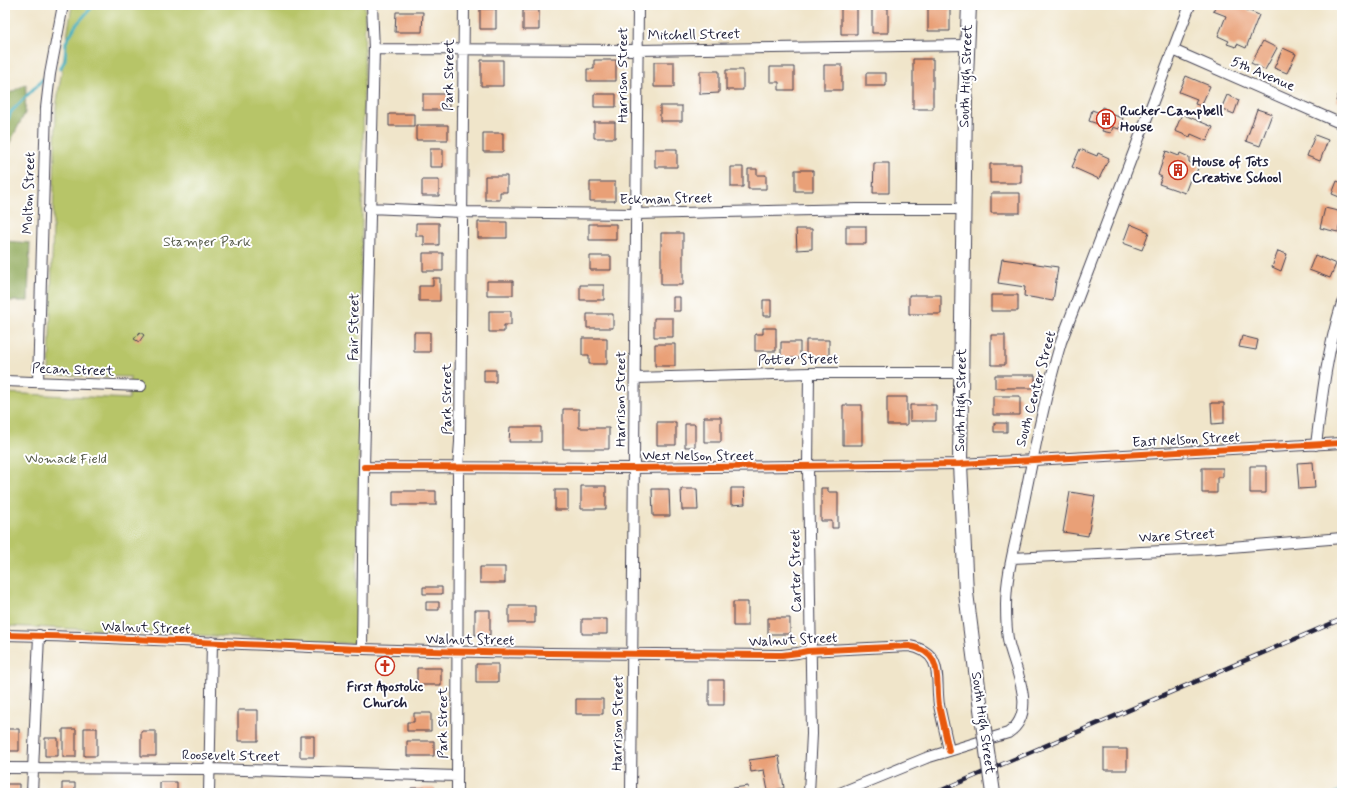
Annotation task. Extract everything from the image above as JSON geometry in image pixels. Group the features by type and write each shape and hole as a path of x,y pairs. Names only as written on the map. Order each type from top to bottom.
{"main road":[{"name":"South High Street","path":"969,5 967,45 960,464 966,593 993,793"}],"street":[{"name":"Molton Street","path":"38,382 46,108 50,74 63,5"},
{"name":"Fair Street","path":"362,649 369,208 374,49 372,5"},
{"name":"Park Street","path":"457,793 458,468 460,442 464,5"},
{"name":"Harrison Street","path":"631,793 638,5"},
{"name":"South Center Street","path":"949,751 1008,733 1017,725 1022,717 1023,695 1009,643 1006,609 1007,590 1012,558 1050,380 1061,342 1173,50 1188,6"},
{"name":"Mitchell Street","path":"374,49 464,48 638,50 967,45"},
{"name":"5th Avenue","path":"1173,50 1342,124"},
{"name":"Eckman Street","path":"369,208 462,212 636,214 856,209 964,209"},
{"path":"1316,445 1327,359 1333,332 1342,304"},
{"name":"Potter Street","path":"635,378 809,373 962,373"},
{"name":"Carter Street","path":"809,373 808,467 812,734 809,793"},
{"name":"Pecan Street","path":"5,381 141,386"},
{"name":"East Nelson Street","path":"1032,461 1342,443"},
{"name":"West Nelson Street","path":"364,467 808,467 1032,461"},
{"name":"Ware Street","path":"1012,558 1206,549 1342,538"},
{"name":"Walnut Street","path":"5,635 39,635 457,652 782,655 811,650 909,646 922,649 931,657 937,668 939,705 949,751"},
{"path":"32,793 39,635"},
{"path":"209,793 212,642"},
{"path":"840,793 910,764 949,751"},
{"name":"Roosevelt Street","path":"5,768 210,770 457,776"}],"green space":[{"name":"Stamper Park","path":"72,5 365,5 356,644 5,626 5,393 129,399 130,377 49,375 56,108"},
{"path":"26,84 25,113 5,152 5,98 8,94"},
{"path":"5,241 30,243 28,301 5,301"}],"building":[{"path":"928,5 950,5 950,31 928,31"},
{"path":"1216,5 1235,5 1259,15 1246,48 1237,44 1236,47 1227,44 1229,41 1218,36 1226,16 1213,11"},
{"path":"841,6 857,6 857,34 841,34"},
{"path":"872,8 888,8 888,33 872,33"},
{"path":"480,9 496,9 496,29 480,29"},
{"path":"523,10 539,10 539,30 523,30"},
{"path":"396,12 423,12 422,32 395,32"},
{"path":"1263,41 1277,48 1265,70 1251,63"},
{"path":"1283,48 1296,54 1287,73 1274,68"},
{"path":"913,59 933,59 933,109 913,109"},
{"path":"481,60 503,60 503,86 481,86"},
{"path":"594,60 616,60 616,81 587,81 587,69 594,69"},
{"path":"654,62 674,62 674,87 654,87"},
{"path":"824,65 842,65 842,90 824,90"},
{"path":"770,67 794,67 794,90 779,90 779,82 770,82"},
{"path":"726,70 743,70 743,90 726,90"},
{"path":"700,71 719,71 719,93 700,94"},
{"path":"866,73 886,73 886,86 866,86"},
{"path":"1186,76 1210,86 1201,106 1195,104 1197,99 1179,92"},
{"path":"1342,86 1342,103 1336,101"},
{"path":"423,94 449,94 449,110 423,110"},
{"path":"594,94 616,94 616,107 594,107"},
{"path":"1227,95 1239,100 1234,114 1221,109"},
{"path":"660,106 682,106 682,121 660,121"},
{"name":"Rucker-Campbell House","path":"1102,107 1111,111 1110,114 1123,118 1119,129 1113,127 1111,133 1102,131 1104,126 1089,121 1092,110 1100,113"},
{"path":"1257,109 1272,114 1260,146 1246,141"},
{"path":"389,114 414,114 414,126 389,126"},
{"path":"1182,114 1213,127 1207,141 1191,134 1190,137 1175,131"},
{"path":"594,122 615,122 615,138 594,138"},
{"path":"416,125 448,125 448,140 416,140"},
{"path":"483,133 503,133 503,152 483,152"},
{"path":"1315,135 1328,140 1320,161 1307,156"},
{"path":"430,149 443,149 443,167 430,167"},
{"path":"655,149 677,149 677,167 655,167"},
{"path":"1080,149 1097,156 1098,153 1109,158 1099,179 1072,167"},
{"name":"House of Tots Creative School","path":"1166,151 1179,156 1180,153 1189,157 1189,162 1199,166 1195,175 1192,174 1185,193 1159,184 1162,177 1158,175"},
{"path":"874,163 889,163 889,193 873,193"},
{"path":"990,164 1021,164 1021,183 990,183"},
{"path":"731,167 743,167 743,187 731,187"},
{"path":"748,169 757,169 757,175 766,175 766,189 748,189"},
{"path":"795,170 813,170 813,191 795,191"},
{"path":"485,176 507,176 507,192 500,192 500,200 485,200"},
{"path":"422,180 439,180 439,196 422,196"},
{"path":"1337,181 1342,183 1342,198 1332,194"},
{"path":"590,182 615,182 615,201 590,201"},
{"path":"991,193 1020,193 1020,213 991,213"},
{"path":"1325,208 1342,212 1338,232 1320,228"},
{"path":"478,222 507,222 507,238 478,238"},
{"path":"416,223 439,223 439,245 424,245 424,236 416,236"},
{"path":"589,224 616,224 616,240 589,240"},
{"path":"1130,224 1149,232 1142,250 1123,243"},
{"path":"846,226 866,226 866,244 846,244"},
{"path":"796,229 812,229 812,249 797,250"},
{"path":"661,233 683,233 683,285 661,285"},
{"path":"1278,251 1287,254 1281,271 1272,267"},
{"path":"423,253 443,253 443,271 423,271"},
{"path":"1315,255 1336,264 1330,278 1309,270"},
{"path":"590,256 611,256 611,270 590,270"},
{"path":"1002,259 1058,267 1053,301 1024,296 1025,287 998,283"},
{"path":"433,278 440,278 440,301 419,301 419,286 433,286"},
{"path":"487,281 513,281 513,295 487,295"},
{"path":"580,285 604,285 604,300 580,300"},
{"path":"909,295 941,295 941,314 909,314"},
{"path":"991,295 1018,295 1018,311 991,311"},
{"path":"673,297 680,297 680,311 673,311"},
{"path":"763,300 771,300 771,316 763,316"},
{"path":"489,311 511,311 511,325 504,325 504,332 489,332"},
{"path":"587,314 613,314 613,328 587,328"},
{"path":"654,318 673,318 673,337 654,337"},
{"path":"763,328 776,328 776,351 755,351 755,334 763,334"},
{"path":"140,332 144,335 139,342 134,339"},
{"path":"414,332 430,332 430,352 414,352"},
{"path":"991,335 1005,335 1005,365 991,365"},
{"path":"1242,336 1258,340 1256,350 1239,347"},
{"path":"582,338 607,338 607,364 589,364 589,355 582,355"},
{"path":"806,340 829,340 829,357 806,357"},
{"path":"781,342 800,342 800,358 781,358"},
{"path":"655,344 675,344 675,366 655,366"},
{"path":"484,370 496,370 496,382 484,382"},
{"path":"995,375 1035,375 1035,388 995,388"},
{"path":"993,396 1020,396 1020,415 993,415"},
{"path":"887,397 907,397 907,425 887,425"},
{"path":"1211,403 1224,403 1224,423 1212,424"},
{"path":"843,405 862,405 862,445 843,445"},
{"path":"910,405 936,405 936,421 910,421"},
{"path":"563,409 579,409 579,428 609,428 609,449 563,449"},
{"path":"704,417 721,417 721,442 704,442"},
{"path":"657,422 676,422 676,445 657,445"},
{"path":"994,423 1007,423 1007,432 994,432"},
{"path":"685,424 695,424 695,447 685,447"},
{"path":"510,427 541,427 541,442 509,442"},
{"path":"1313,462 1315,488 1299,489 1297,463"},
{"path":"1250,466 1266,466 1266,493 1250,493"},
{"path":"1202,468 1223,468 1223,477 1217,477 1217,493 1202,493"},
{"path":"581,486 606,486 606,509 581,509"},
{"path":"731,488 744,488 745,504 731,505"},
{"path":"821,488 828,488 828,492 838,492 838,528 832,528 832,521 821,521"},
{"path":"652,489 669,489 670,516 653,516"},
{"path":"681,489 697,489 698,510 682,510"},
{"path":"555,490 568,490 568,510 555,510"},
{"path":"393,491 436,491 436,505 393,505"},
{"path":"1070,492 1095,496 1088,536 1063,532"},
{"path":"480,567 505,567 505,583 480,583"},
{"path":"423,587 442,587 442,594 423,594"},
{"path":"426,602 439,602 439,610 426,610"},
{"path":"733,602 748,602 748,626 733,626"},
{"path":"509,606 535,606 535,623 509,623"},
{"path":"475,610 490,610 490,635 475,635"},
{"path":"768,618 790,618 790,634 768,634"},
{"path":"582,619 607,619 607,634 582,634"},
{"path":"476,664 498,664 498,682 476,682"},
{"path":"417,668 441,668 441,685 417,685"},
{"path":"709,680 724,680 724,705 709,705"},
{"path":"576,699 603,699 603,714 576,714"},
{"path":"238,710 258,710 258,741 238,741"},
{"path":"414,713 431,713 431,731 407,731 407,722 414,722"},
{"path":"84,728 97,728 97,756 84,756"},
{"path":"6,729 19,729 19,751 6,751"},
{"path":"63,729 76,729 76,757 63,757"},
{"path":"141,731 156,731 156,756 141,756"},
{"path":"300,736 314,736 314,757 300,757"},
{"path":"45,738 58,738 58,756 45,756"},
{"path":"407,741 434,741 434,756 407,756"},
{"path":"1104,749 1127,749 1127,770 1104,770"},
{"path":"779,756 784,788 768,791 764,770 751,772 749,760"},
{"path":"160,782 177,782 177,793 160,793"},
{"path":"62,783 75,783 75,793 62,793"},
{"path":"5,784 19,784 19,793 5,793"},
{"path":"748,786 749,793 719,793 719,790"},
{"path":"411,788 435,788 435,793 411,793"},
{"path":"284,791 299,791 299,793 284,793"}],"waterway":[{"path":"60,69 65,60 66,42 76,25 94,5"},
{"path":"5,126 11,112 43,79"},
{"path":"1336,793 1342,791"}],"railway":[{"path":"935,793 1342,619"}],"cycle path":[{"path":"364,467 634,468 960,464 1342,443"},
{"path":"5,635 95,637 364,649 573,654 782,655 807,651 909,646 920,649 928,654 936,668 939,705 949,751"}],"place":[{"name":"Rucker-Campbell House","path":"1106,119"},
{"name":"House of Tots Creative School","path":"1178,170"},
{"name":"First Apostolic Church","path":"385,666"}],"park label":[{"name":"Womack Field","path":"66,459"}]}
